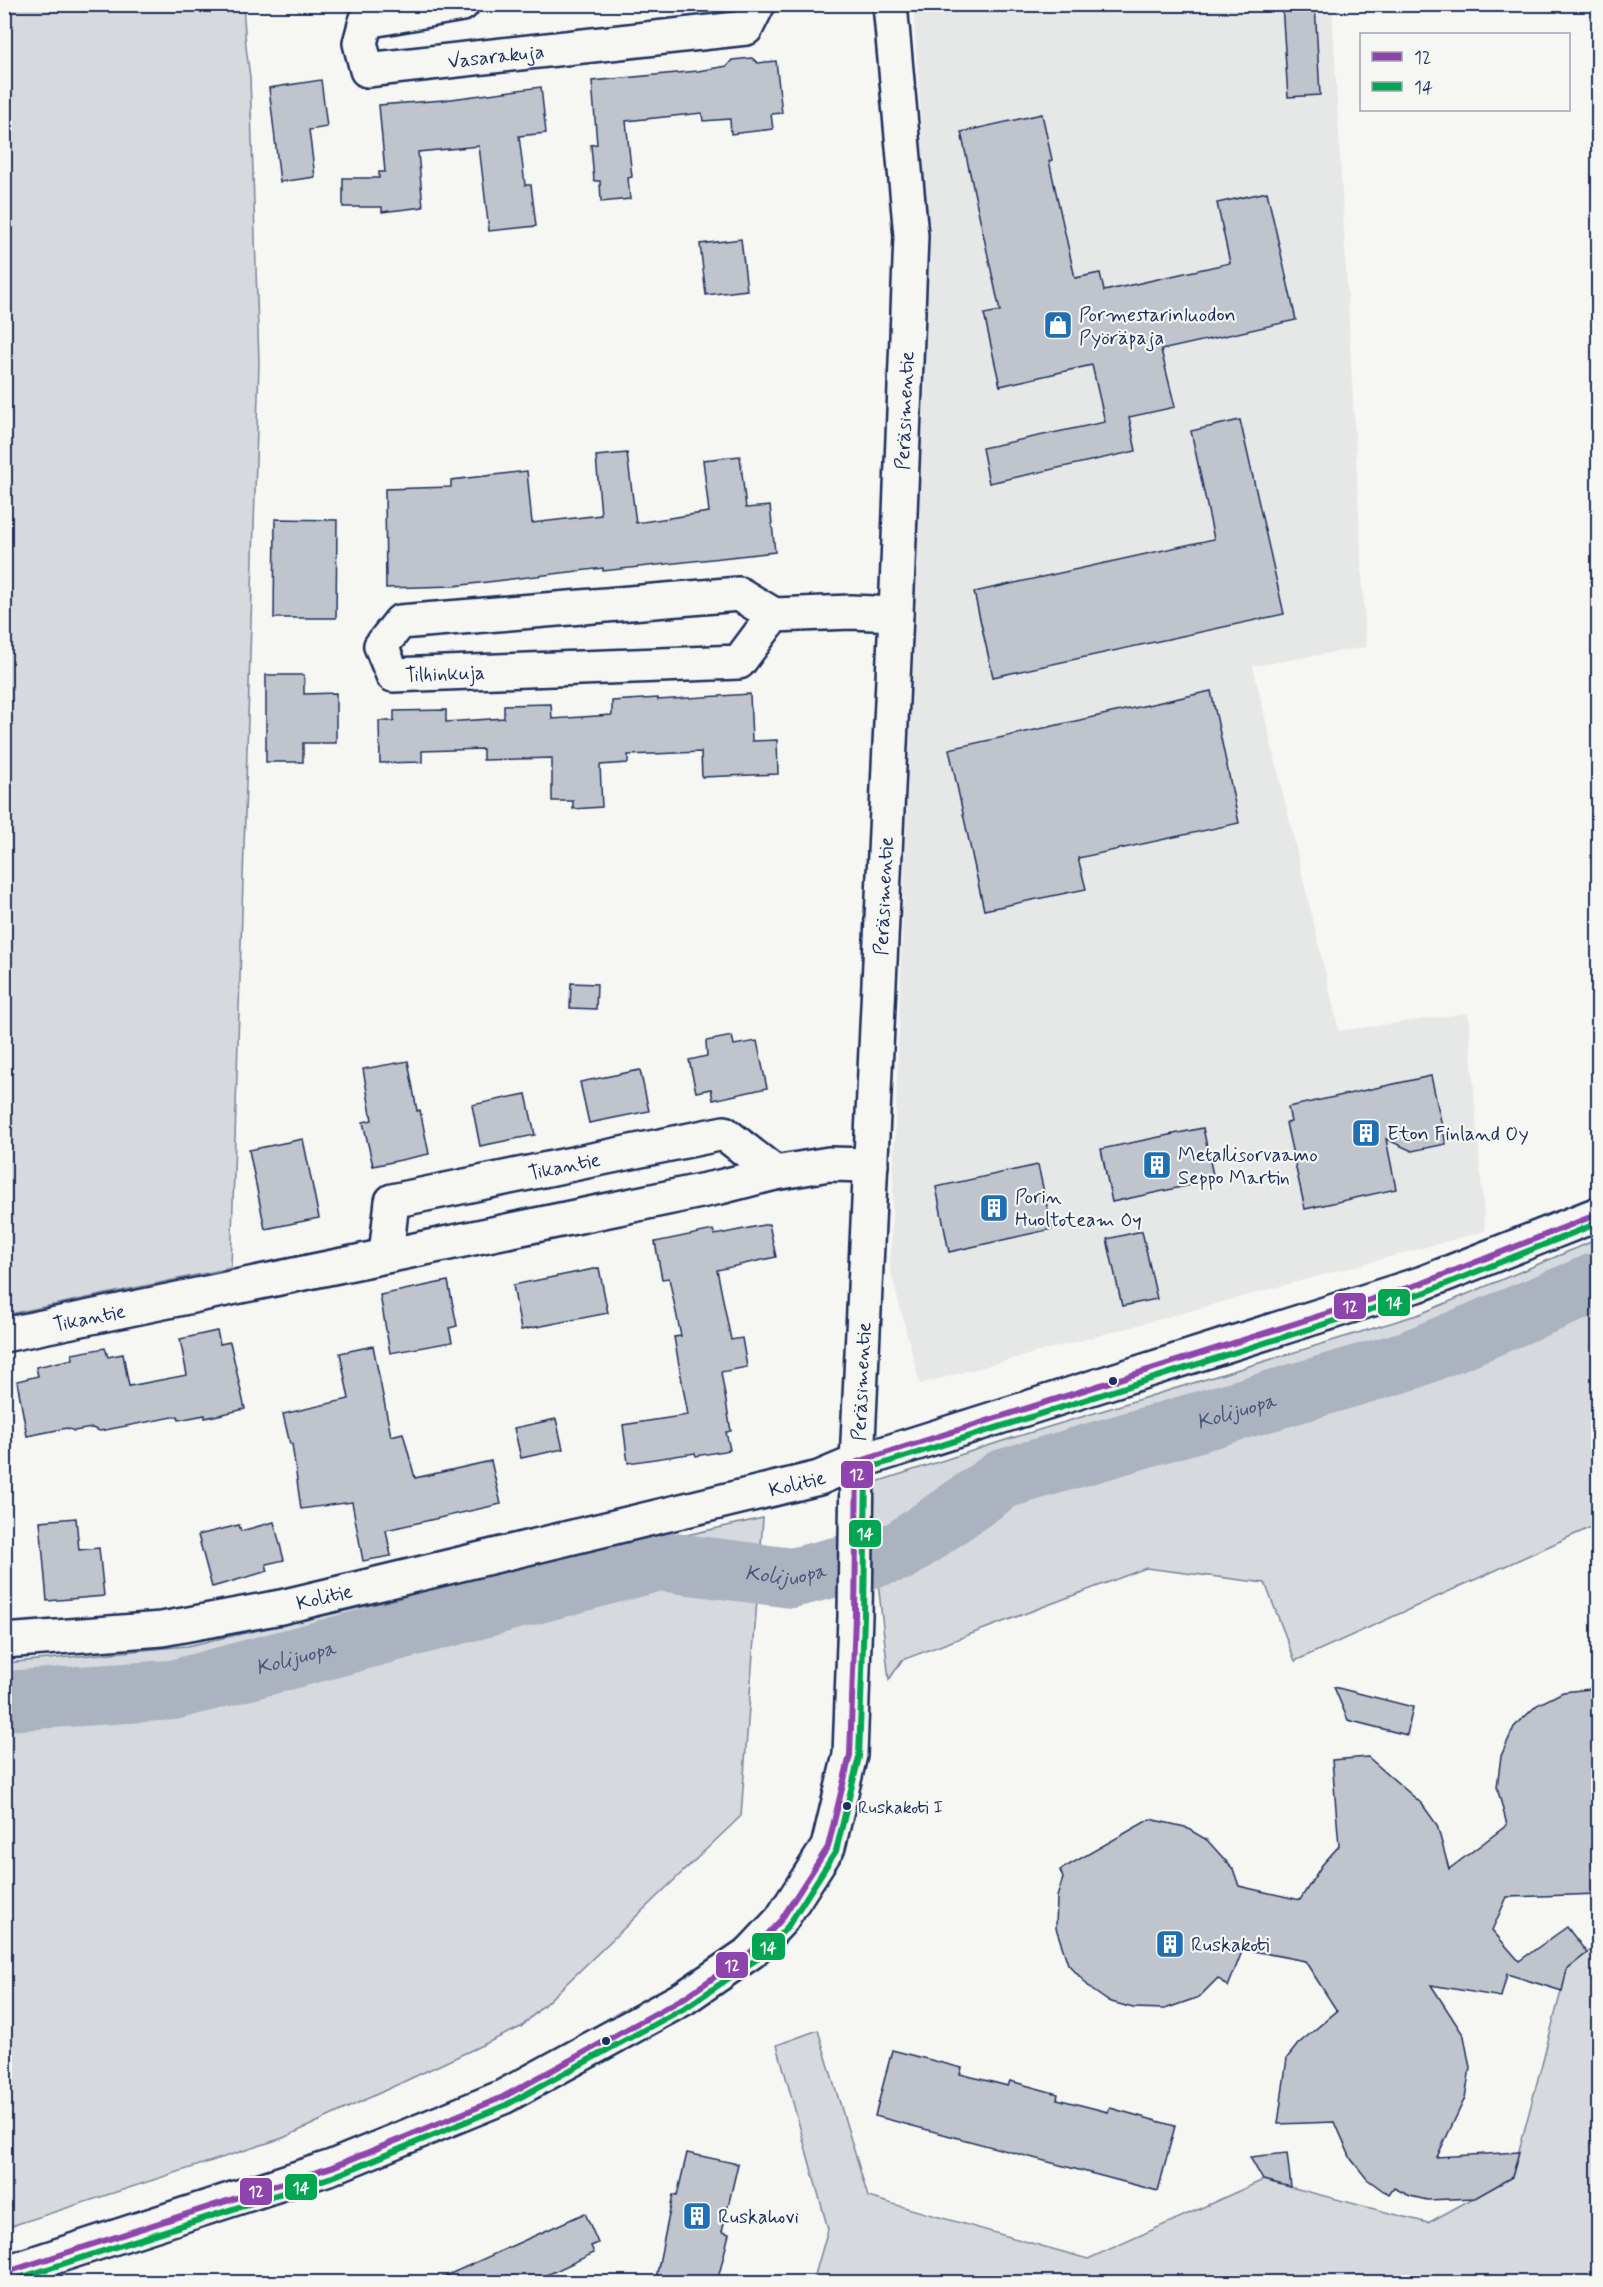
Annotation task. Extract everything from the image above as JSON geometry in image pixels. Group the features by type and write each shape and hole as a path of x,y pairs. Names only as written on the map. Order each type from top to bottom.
{"street":[{"name":"Vasarakuja","path":"462,4 366,21 360,43 368,70 746,28 758,4"},
{"name":"Peräsimentie","path":"4,2273 332,2167 503,2097 684,1998 751,1952 781,1920 828,1847 850,1755 855,1616 856,1462 872,1165 911,236 890,4"},
{"name":"Tilhinkuja","path":"728,594 739,594 774,615 739,662 393,675 381,646 400,622 728,594"},
{"path":"774,615 852,612 896,614"},
{"name":"Tikantie","path":"386,1255 392,1202 724,1133 775,1173"},
{"name":"Tikantie","path":"4,1335 720,1187 775,1173 829,1164 872,1165"},
{"name":"Kolitie","path":"4,1641 162,1629 281,1607 819,1478 856,1462 1423,1283 1599,1214"}],"shaded area":[{"path":"5,4 243,5 250,77 259,363 231,1268 5,1315"},
{"path":"913,5 1332,5 1366,647 1253,666 1339,1031 1468,1013 1485,1231 920,1384 890,1269 928,226"},
{"path":"1598,1239 1598,1524 1295,1661 1265,1583 1146,1568 902,1660 889,1680 867,1485 1009,1439 1420,1314"},
{"path":"763,1518 741,1816 521,2027 283,2138 5,2228 5,1663 187,1646"},
{"path":"1598,1944 1598,2282 813,2282 828,2229 777,2045 818,2030 868,2197 1088,2259 1263,2180 1428,2223 1512,2177 1567,1969"}],"building":[{"path":"1282,4 1315,4 1320,95 1288,97"},
{"path":"752,58 758,63 776,61 782,113 771,114 773,129 731,134 730,119 703,121 702,113 626,121 632,177 628,178 630,199 601,202 600,181 594,181 591,145 597,144 592,81 698,71 727,66 732,60"},
{"path":"321,80 327,127 309,130 315,177 280,182 269,88"},
{"path":"541,87 546,133 519,136 525,185 531,185 536,226 489,231 479,146 418,152 423,207 382,212 382,207 343,207 343,178 379,178 379,172 385,172 379,105 444,100"},
{"path":"1042,114 1052,160 1049,161 1075,278 1100,273 1104,291 1230,263 1217,203 1267,192 1296,320 1161,350 1175,407 1129,417 1136,451 989,483 982,448 1105,422 1092,365 1000,386 984,314 1000,311 961,132"},
{"path":"741,239 747,290 706,295 700,244"},
{"path":"1240,420 1284,614 993,677 974,592 1214,539 1191,431"},
{"path":"627,453 636,523 709,512 703,460 740,456 746,508 770,506 775,552 603,571 603,568 454,586 386,588 385,489 451,487 451,480 527,471 532,523 601,515 596,456"},
{"path":"275,519 337,520 336,618 274,618"},
{"path":"266,675 304,675 304,694 336,693 336,743 303,743 303,762 266,762"},
{"path":"1211,691 1239,823 1078,858 1086,889 984,910 949,749"},
{"path":"750,694 752,741 777,740 778,774 702,777 701,752 628,755 628,763 600,765 602,807 573,809 573,801 552,801 552,758 483,760 483,749 422,751 422,762 380,763 379,721 394,721 394,711 446,710 446,722 504,718 504,705 551,704 552,719 612,715 612,701"},
{"path":"571,983 597,984 596,1009 570,1008"},
{"path":"732,1036 734,1045 757,1041 767,1088 713,1100 711,1089 696,1092 689,1060 707,1056 706,1041"},
{"path":"408,1061 417,1111 420,1110 429,1154 373,1166 363,1122 372,1120 363,1069"},
{"path":"640,1070 649,1111 589,1123 580,1082"},
{"name":"Eton Finland Oy","path":"1431,1076 1446,1144 1412,1151 1386,1139 1396,1189 1305,1209 1286,1123 1291,1122 1288,1107"},
{"path":"526,1094 535,1135 480,1146 472,1105"},
{"name":"Metallisorvaamo Seppo Martin","path":"1203,1128 1214,1180 1112,1202 1101,1149"},
{"path":"303,1139 319,1218 265,1229 249,1150"},
{"name":"Porin Huoltoteam Oy","path":"1038,1165 1052,1229 949,1252 936,1187"},
{"path":"769,1224 776,1257 717,1270 731,1340 742,1338 747,1367 721,1372 731,1431 726,1432 730,1450 628,1463 623,1425 688,1415 674,1337 681,1336 669,1278 662,1279 655,1242 713,1230 715,1235"},
{"path":"1142,1231 1157,1299 1122,1306 1107,1239"},
{"path":"599,1268 608,1313 521,1330 513,1285"},
{"path":"448,1281 457,1326 449,1328 452,1342 390,1353 380,1295"},
{"path":"217,1331 220,1344 230,1342 245,1409 205,1418 205,1415 179,1420 178,1416 100,1431 92,1428 74,1431 67,1428 27,1436 17,1381 38,1376 36,1367 73,1359 72,1354 105,1348 108,1357 123,1354 129,1386 187,1375 180,1339"},
{"path":"373,1346 391,1436 403,1433 415,1478 491,1461 501,1504 386,1530 391,1556 363,1561 352,1502 301,1509 292,1444 290,1444 283,1414 349,1399 340,1353"},
{"path":"556,1419 563,1449 521,1458 514,1428"},
{"path":"76,1518 79,1550 99,1548 104,1596 47,1601 40,1521"},
{"path":"274,1522 284,1560 266,1564 268,1571 212,1587 198,1535 239,1525 241,1531"},
{"path":"1334,1687 1413,1707 1407,1735 1348,1720"},
{"name":"Ruskakoti","path":"1599,1688 1599,1894 1507,1897 1492,1930 1519,1961 1567,1927 1587,1953 1567,1969 1562,1991 1507,1974 1501,1997 1431,1985 1464,2036 1470,2068 1465,2098 1437,2157 1519,2152 1512,2177 1475,2198 1427,2200 1410,2196 1394,2188 1389,2195 1367,2179 1351,2159 1335,2122 1278,2124 1287,2058 1298,2044 1337,2011 1305,1961 1243,1949 1228,1987 1218,1978 1199,1997 1165,2009 1133,2008 1108,2001 1092,1990 1068,1964 1056,1928 1057,1897 1063,1878 1060,1870 1150,1819 1185,1827 1207,1840 1233,1869 1239,1886 1300,1900 1322,1865 1339,1846 1332,1760 1368,1757 1422,1804 1437,1825 1449,1869 1507,1825 1497,1787 1501,1756 1514,1727 1537,1705 1563,1692"},
{"path":"892,2050 962,2068 960,2074 1008,2086 1010,2081 1058,2094 1057,2099 1108,2112 1110,2108 1175,2126 1158,2191 875,2116"},
{"name":"Ruskahovi","path":"687,2153 738,2164 722,2232 729,2234 717,2283 655,2283 673,2195 677,2196"},
{"path":"1287,2153 1291,2187 1263,2180 1250,2157"},
{"path":"585,2213 598,2243 591,2246 594,2253 530,2283 430,2283"}],"waterway":[{"name":"Kolijuopa","path":"4,1701 173,1690 659,1561 792,1578 900,1551 1003,1479 1410,1360 1598,1282"}],"transit line":[{"name":"12","path":"4,2273 332,2167 503,2097 684,1998 751,1952 781,1920 828,1847 850,1755 857,1462 1423,1283 1598,1214"},
{"name":"14","path":"7,2282 335,2176 506,2105 688,2006 757,1959 788,1926 836,1851 859,1757 866,1469 1426,1292 1598,1223"}],"place":[{"name":"Pormestarinluodon Pyöräpaja","path":"1058,325"},
{"name":"Eton Finland Oy","path":"1366,1133"},
{"name":"Metallisorvaamo Seppo Martin","path":"1157,1165"},
{"name":"Porin Huoltoteam Oy","path":"994,1208"},
{"name":"Ruskakoti I","path":"847,1806"},
{"name":"Ruskakoti","path":"1170,1944"},
{"name":"Ruskahovi","path":"697,2216"}]}
